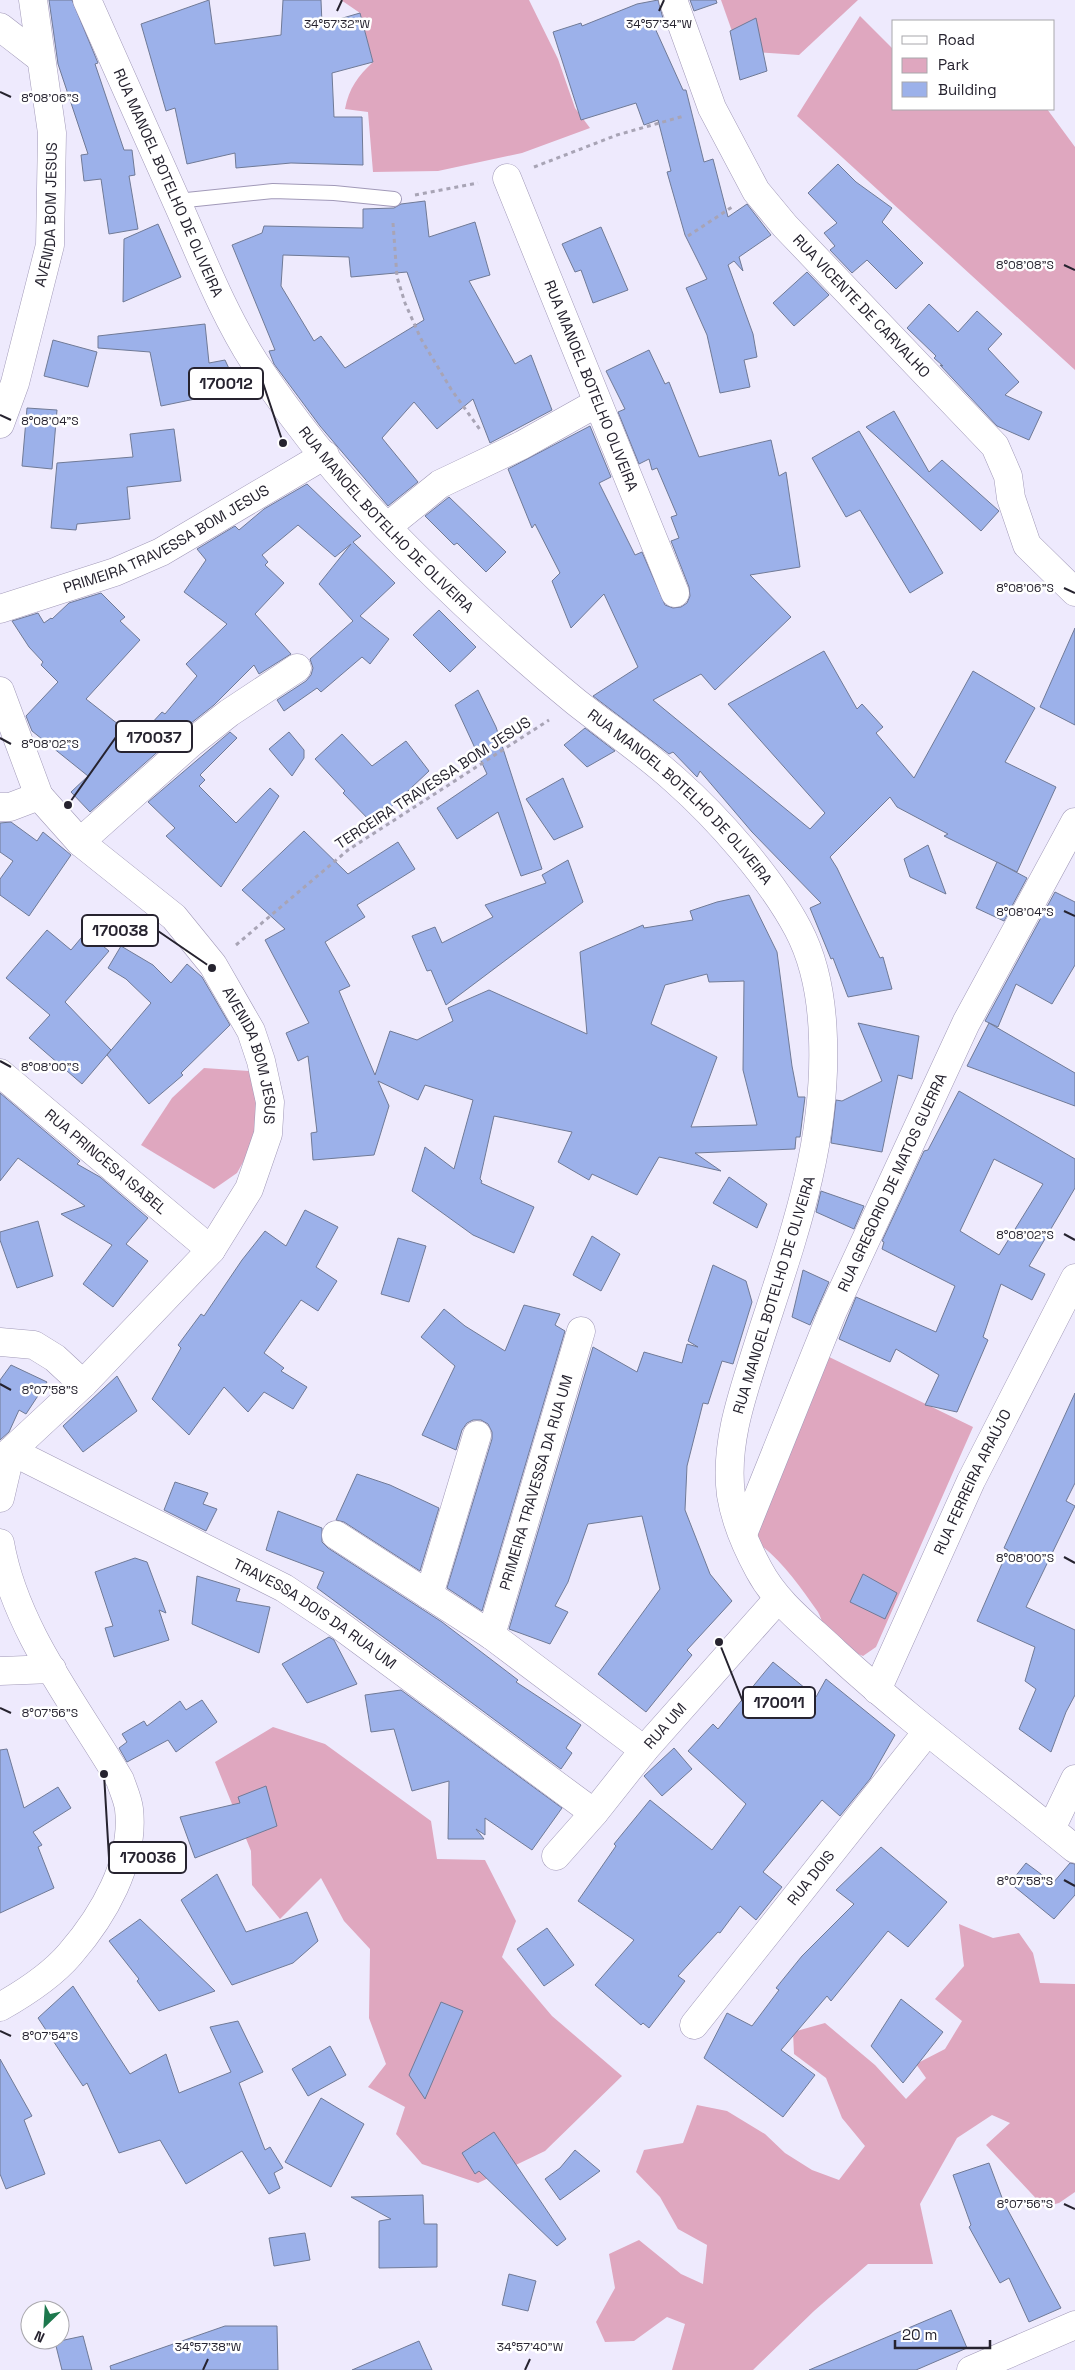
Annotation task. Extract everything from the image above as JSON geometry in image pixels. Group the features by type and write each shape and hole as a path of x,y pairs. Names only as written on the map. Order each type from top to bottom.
{"street":[{"name":"AVENIDA BOM JESUS","path":"0,424 15,383 50,246 52,133 33,0"},
{"name":"RUA MANOEL BOTELHO DE OLIVEIRA","path":"87,0 222,304 254,361 347,484 387,527 467,606 576,702 676,781 735,842 770,886 799,930 815,970 822,1006 824,1049 823,1093 805,1198 738,1408 730,1452 732,1498 743,1534 759,1571 778,1599 877,1690"},
{"name":"RUA VICENTE DE CARVALHO","path":"673,0 712,108 756,191 785,226 995,446 1008,476 1010,498 1027,545 1075,592"},
{"path":"0,27 40,58"},
{"name":"RUA MANOEL BOTELHO OLIVEIRA","path":"507,178 675,593"},
{"path":"387,527 440,484 496,458 597,403"},
{"name":"PRIMEIRA TRAVESSA BOM JESUS","path":"0,609 115,572 160,552 325,455"},
{"path":"80,842 191,743 229,712 297,668"},
{"name":"AVENIDA BOM JESUS","path":"0,691 39,796 80,842 174,917 213,965 250,1031 261,1061 270,1102 268,1134 249,1189 211,1250 83,1384 12,1451"},
{"path":"0,806 10,807 39,796"},
{"name":"RUA GREGORIO DE MATOS GUERRA","path":"743,1534 832,1313 961,1032 1072,836"},
{"name":"RUA PRINCESA ISABEL","path":"0,1073 211,1250"},
{"name":"RUA FERREIRA ARAÚJO","path":"877,1690 967,1490 1075,1278"},
{"name":"PRIMEIRA TRAVESSA DA RUA UM","path":"491,1635 581,1331"},
{"path":"0,1342 34,1344 55,1358 83,1384"},
{"path":"429,1596 477,1435"},
{"path":"0,1498 12,1451"},
{"name":"TRAVESSA DOIS DA RUA UM","path":"12,1451 284,1588 338,1624 594,1813"},
{"path":"336,1535 491,1635 644,1750"},
{"path":"0,1543 5,1570 22,1615 52,1669 120,1780 129,1809 128,1844 118,1878 102,1908 69,1955 20,1995 0,2007"},
{"name":"RUA UM","path":"556,1856 594,1813 644,1750 778,1599"},
{"path":"0,1671 52,1669"},
{"path":"877,1690 927,1732 1075,1848"},
{"name":"RUA DOIS","path":"694,2025 927,1732"},
{"path":"1051,1829 1075,1779"},
{"path":"971,2370 1075,2325"}],"lane":[{"path":"177,201 273,191 334,193 394,199"}],"path":[{"path":"496,458 421,339 405,303 396,277 393,243 394,199 507,178 617,135 712,108"},
{"path":"688,236 756,191"},
{"name":"TERCEIRA TRAVESSA BOM JESUS","path":"213,965 348,850 576,702"}],"green space":[{"path":"341,0 529,0 558,59 575,108 590,128 522,153 438,171 373,172 368,112 345,109 355,83 373,62 360,13"},
{"path":"721,0 858,0 799,55 739,51"},
{"path":"860,16 892,48 892,110 1048,110 1075,147 1075,370 797,116"},
{"path":"204,1068 262,1072 268,1109 251,1148 237,1173 214,1189 141,1145 172,1098"},
{"path":"823,1354 973,1427 876,1647 863,1656 835,1641 825,1629 818,1612 797,1582 773,1555 754,1540"},
{"path":"273,1727 325,1744 431,1821 437,1859 485,1860 516,1921 502,1957 552,2016 622,2076 545,2151 478,2183 422,2164 396,2134 405,2107 368,2087 386,2064 369,2018 370,1949 344,1921 321,1878 280,1919 252,1885 251,1851 215,1762"},
{"path":"959,1924 993,1938 1019,1933 1033,1953 1040,1983 1075,1984 1075,2192 1059,2203 1044,2207 986,2145 1010,2123 992,2115 957,2138 920,2204 933,2264 868,2264 814,2311 753,2370 672,2370 685,2324 667,2317 634,2341 605,2342 596,2322 615,2288 609,2254 639,2240 681,2274 703,2284 707,2245 678,2229 660,2197 636,2172 644,2150 683,2143 697,2105 727,2111 765,2134 785,2153 812,2170 839,2180 865,2146 842,2118 826,2078 794,2054 793,2032 825,2023 875,2065 906,2099 926,2078 916,2064 945,2049 962,2021 935,1999 964,1966"}],"building":[{"path":"49,0 72,0 98,63 95,64 124,150 132,150 135,175 129,176 138,229 109,234 101,179 84,181 81,155 88,154 58,64"},
{"path":"209,0 215,44 281,35 283,0 321,0 322,24 360,13 373,62 332,73 334,117 362,117 363,165 291,163 236,168 235,153 187,164 175,108 166,111 141,24"},
{"path":"658,0 664,22 654,26 683,90 686,90 704,162 713,159 728,217 747,204 771,235 739,257 743,271 734,261 728,265 753,334 757,357 744,360 750,387 720,393 707,335 686,288 707,279 685,235 667,172 671,171 658,120 644,125 636,103 581,120 553,32 581,23 582,26 637,4"},
{"path":"690,0 716,0 717,3 694,11"},
{"path":"756,18 767,71 740,80 730,31"},
{"path":"838,164 856,182 892,208 882,222 923,263 896,289 867,260 852,273 830,250 835,246 824,233 837,223 808,193"},
{"path":"425,201 429,237 475,222 490,275 469,281 515,364 531,355 552,410 490,443 473,399 437,429 414,402 382,438 418,482 388,506 320,426 274,364 269,351 275,350 232,245 262,233 264,226 363,228 363,209 394,208 401,204","holes":["283,255 349,257 351,277 407,272 424,320 345,368 321,336 314,341 281,286"]},
{"path":"158,224 181,277 123,302 124,239"},
{"path":"601,227 628,290 593,303 581,270 575,272 562,244"},
{"path":"807,272 829,295 794,326 773,303"},
{"path":"929,304 958,332 977,311 1002,334 988,349 1019,382 1005,395 1042,412 1029,440 997,426 940,365 943,366 934,358 936,356 907,328"},
{"path":"205,324 209,363 225,360 239,390 161,406 150,352 98,348 98,336"},
{"path":"53,340 97,352 88,387 44,376"},
{"path":"649,350 665,384 669,382 699,457 771,440 779,476 786,472 800,567 750,575 791,617 715,690 701,674 653,700 810,829 825,813 728,704 824,651 857,709 862,704 883,727 876,733 914,778 973,671 1035,708 1005,762 1056,787 1017,872 944,836 948,834 897,807 890,797 830,857 880,958 883,957 892,989 848,997 833,958 831,959 810,908 821,903 752,832 700,771 697,777 673,752 669,754 593,696 638,667 604,594 571,628 552,581 560,573 535,524 532,528 508,469 590,426 611,477 599,483 635,555 642,552 665,605 673,608 681,607 687,603 690,596 689,587 671,541 679,538 671,517 677,515 657,468 652,470 649,459 639,464 618,412 625,409 606,371"},
{"path":"27,408 57,410 52,469 22,466"},
{"path":"894,411 929,472 942,460 999,511 981,531 866,427"},
{"path":"174,429 181,481 127,487 130,519 77,524 76,530 51,528 57,463 133,457 130,434"},
{"path":"859,431 943,573 910,593 860,510 846,517 812,458"},
{"path":"307,484 361,536 353,542 395,583 360,616 389,639 370,664 362,657 321,692 317,688 284,711 277,700 306,681 311,675 313,668 310,659 353,621 319,584 351,544 335,557 298,525 262,555 268,562 265,565 284,583 255,614 291,654 259,674 254,665 214,705 181,731 90,812 71,792 88,776 32,731 26,716 58,682 41,665 43,662 29,647 12,621 38,613 44,623 52,619 69,603 101,593 125,617 120,621 140,640 86,699 137,739 162,712 165,714 197,676 186,664 227,624 184,592 206,560 197,549 235,526 239,530 264,509"},
{"path":"449,497 506,552 486,572 457,543 454,545 425,516"},
{"path":"439,610 476,647 450,672 413,635"},
{"path":"1075,628 1075,725 1040,707"},
{"path":"478,690 496,727 542,869 521,876 498,812 457,839 437,808 487,774 455,705"},
{"path":"585,728 615,751 587,767 564,745"},
{"path":"230,732 237,738 200,775 205,780 199,786 236,823 270,788 279,796 221,887 166,836 175,828 148,802"},
{"path":"289,732 304,750 304,758 292,776 269,749"},
{"path":"342,734 372,766 406,741 429,771 373,824 343,793 345,791 315,759"},
{"path":"563,778 583,827 554,840 526,799"},
{"path":"11,822 37,841 43,832 71,855 29,916 0,895 0,879 13,861 0,852 0,823"},
{"path":"304,831 348,874 398,842 415,869 357,905 365,917 325,942 350,986 339,991 375,1075 390,1031 417,1040 453,1021 448,1008 489,990 587,1034 580,952 643,925 644,928 693,920 690,911 717,902 749,895 777,952 792,1066 798,1097 805,1097 800,1137 796,1137 795,1149 695,1153 721,1171 659,1157 637,1195 592,1174 589,1180 558,1162 572,1132 494,1116 480,1179 481,1183 534,1207 514,1253 473,1235 412,1191 425,1147 454,1169 473,1100 425,1085 418,1100 378,1081 389,1106 374,1155 313,1160 311,1133 317,1132 308,1056 298,1061 286,1033 309,1023 265,940 285,929 242,890","holes":["707,974 709,982 744,981 743,1070 757,1125 691,1127 717,1057 651,1024 665,985"]},
{"path":"928,845 946,894 910,877 904,859"},
{"path":"568,860 583,902 446,1005 431,970 427,971 412,936 435,927 442,943 493,917 485,905 546,883 542,875"},
{"path":"997,862 1027,878 1004,921 976,908"},
{"path":"1055,892 1075,902 1075,965 1052,1004 1016,984 998,1027 985,1021"},
{"path":"47,930 71,950 86,932 109,951 65,1002 111,1050 82,1084 29,1038 50,1015 6,978"},
{"path":"121,946 153,965 171,983 187,964 202,977 230,1025 181,1073 183,1075 149,1104 107,1055 151,1003 126,979 108,968"},
{"path":"858,1023 919,1036 912,1079 898,1075 882,1152 831,1143 836,1100 842,1101 882,1081"},
{"path":"989,1023 1075,1073 1075,1106 967,1066"},
{"path":"959,1091 1075,1159 1075,1188 1029,1266 1045,1274 1032,1300 1001,1284 983,1337 988,1340 957,1412 925,1405 939,1375 896,1349 890,1362 839,1339 856,1297 936,1332 955,1286 882,1249 884,1242 882,1241 924,1151 928,1150","holes":["994,1159 1043,1184 999,1255 960,1231"]},
{"path":"0,1093 80,1161 77,1164 100,1177 148,1218 126,1244 148,1261 113,1307 83,1284 112,1245 61,1214 85,1206 18,1158 0,1181"},
{"path":"729,1177 767,1204 757,1228 713,1203"},
{"path":"821,1191 864,1206 854,1229 816,1212"},
{"path":"305,1210 338,1227 316,1267 337,1281 318,1311 301,1300 264,1353 284,1368 281,1371 307,1387 293,1409 264,1392 248,1412 224,1387 189,1435 152,1399 181,1348 178,1345 201,1314 204,1316 242,1260 265,1231 286,1246"},
{"path":"38,1221 53,1276 17,1288 0,1240 0,1232"},
{"path":"592,1236 620,1254 601,1291 573,1275"},
{"path":"398,1238 426,1246 409,1302 381,1294"},
{"path":"713,1265 746,1281 752,1302 733,1364 722,1361 708,1404 703,1403 687,1466 685,1510 710,1574 732,1601 687,1650 692,1655 646,1712 598,1674 660,1589 642,1516 588,1524 568,1582 555,1606 568,1612 550,1644 509,1629 593,1347 637,1372 644,1352 682,1363 687,1344 698,1347 688,1341"},
{"path":"803,1270 829,1282 810,1325 792,1317"},
{"path":"524,1305 560,1314 555,1325 565,1331 482,1611 447,1588 492,1439 492,1432 488,1424 481,1420 473,1420 467,1423 462,1430 456,1450 422,1435 455,1366 421,1337 444,1309 465,1326 505,1351"},
{"path":"11,1365 47,1382 26,1414 19,1410 9,1432 0,1440 0,1380"},
{"path":"117,1376 137,1411 83,1452 63,1426"},
{"path":"1075,1393 1075,1483 1066,1501 1075,1506 1026,1607 1075,1630 1075,1695 1066,1712 1051,1752 1019,1729 1036,1689 1025,1681 1035,1647 977,1621 1008,1550 1004,1548"},
{"path":"357,1474 390,1485 439,1508 420,1571 344,1522 336,1520"},
{"path":"175,1482 208,1493 203,1504 217,1509 206,1531 164,1510"},
{"path":"278,1511 322,1528 322,1542 328,1548 442,1622 518,1680 516,1682 581,1725 566,1748 572,1753 561,1769 317,1588 324,1572 266,1550"},
{"path":"135,1558 147,1562 166,1613 159,1610 169,1640 114,1657 105,1628 113,1626 95,1572"},
{"path":"863,1574 897,1593 885,1619 850,1602"},
{"path":"197,1576 240,1589 236,1601 270,1607 259,1653 192,1624"},
{"path":"329,1637 334,1640 357,1684 307,1703 282,1664"},
{"path":"773,1662 816,1697 826,1679 895,1735 870,1779 840,1816 822,1800 763,1872 782,1887 756,1920 740,1906 720,1933 718,1932 678,1976 685,1981 649,2028 643,2023 641,2025 595,1985 634,1940 578,1901 616,1846 614,1844 650,1800 712,1850 746,1804 688,1751 713,1724 718,1729"},
{"path":"401,1690 562,1808 532,1850 485,1818 485,1835 476,1829 484,1839 448,1839 449,1781 412,1791 394,1729 371,1732 365,1695"},
{"path":"202,1700 217,1722 176,1752 168,1740 127,1762 119,1748 127,1742 122,1734 144,1721 147,1726 180,1701 186,1710"},
{"path":"674,1748 692,1769 662,1796 644,1776"},
{"path":"7,1749 24,1808 58,1787 71,1808 33,1832 42,1845 38,1847 54,1888 0,1913 0,1750"},
{"path":"266,1786 277,1826 195,1858 180,1817 240,1803 238,1797"},
{"path":"881,1847 947,1902 908,1947 888,1931 831,2001 827,1996 781,2050 815,2075 783,2117 704,2058 727,2013 752,2026 779,1990 776,1988 802,1956 854,1904 836,1890"},
{"path":"1026,1863 1053,1883 1070,1863 1075,1864 1075,1895 1054,1919 1010,1883"},
{"path":"217,1874 246,1932 307,1912 318,1941 293,1963 232,1985 181,1900"},
{"path":"140,1919 215,1991 159,2011 137,1981 139,1979 109,1941"},
{"path":"547,1928 574,1965 544,1986 517,1949"},
{"path":"73,1986 130,2074 166,2054 179,2093 231,2072 210,2027 238,2021 263,2072 239,2083 265,2150 270,2147 283,2168 274,2173 280,2188 269,2194 242,2151 186,2184 160,2140 119,2153 87,2083 83,2086 38,2018"},
{"path":"901,1999 943,2032 903,2083 871,2046"},
{"path":"441,2002 463,2011 425,2099 409,2075"},
{"path":"330,2046 346,2075 308,2096 292,2069"},
{"path":"0,2059 32,2116 24,2120 45,2174 6,2189 0,2174"},
{"path":"321,2098 364,2124 331,2187 285,2162"},
{"path":"494,2132 566,2239 557,2246 479,2171 475,2174 462,2153"},
{"path":"575,2150 600,2171 560,2200 545,2179 560,2168"},
{"path":"989,2163 1004,2203 1061,2308 1029,2322 1009,2278 1000,2283 969,2227 971,2225 953,2175"},
{"path":"423,2195 424,2224 437,2224 437,2267 379,2268 379,2221 391,2219 351,2197"},
{"path":"305,2233 310,2260 274,2266 269,2238"},
{"path":"509,2274 536,2281 528,2311 502,2305"},
{"path":"951,2310 967,2348 916,2370 809,2370"},
{"path":"225,2326 277,2326 278,2370 111,2370 110,2366"},
{"path":"83,2336 92,2370 62,2370 57,2350 70,2350 70,2339"},
{"path":"419,2341 432,2370 352,2370"}],"place":[{"name":"170012","path":"283,443"},
{"name":"170037","path":"68,805"},
{"name":"170038","path":"212,968"},
{"name":"170011","path":"719,1642"},
{"name":"170036","path":"104,1774"}]}
